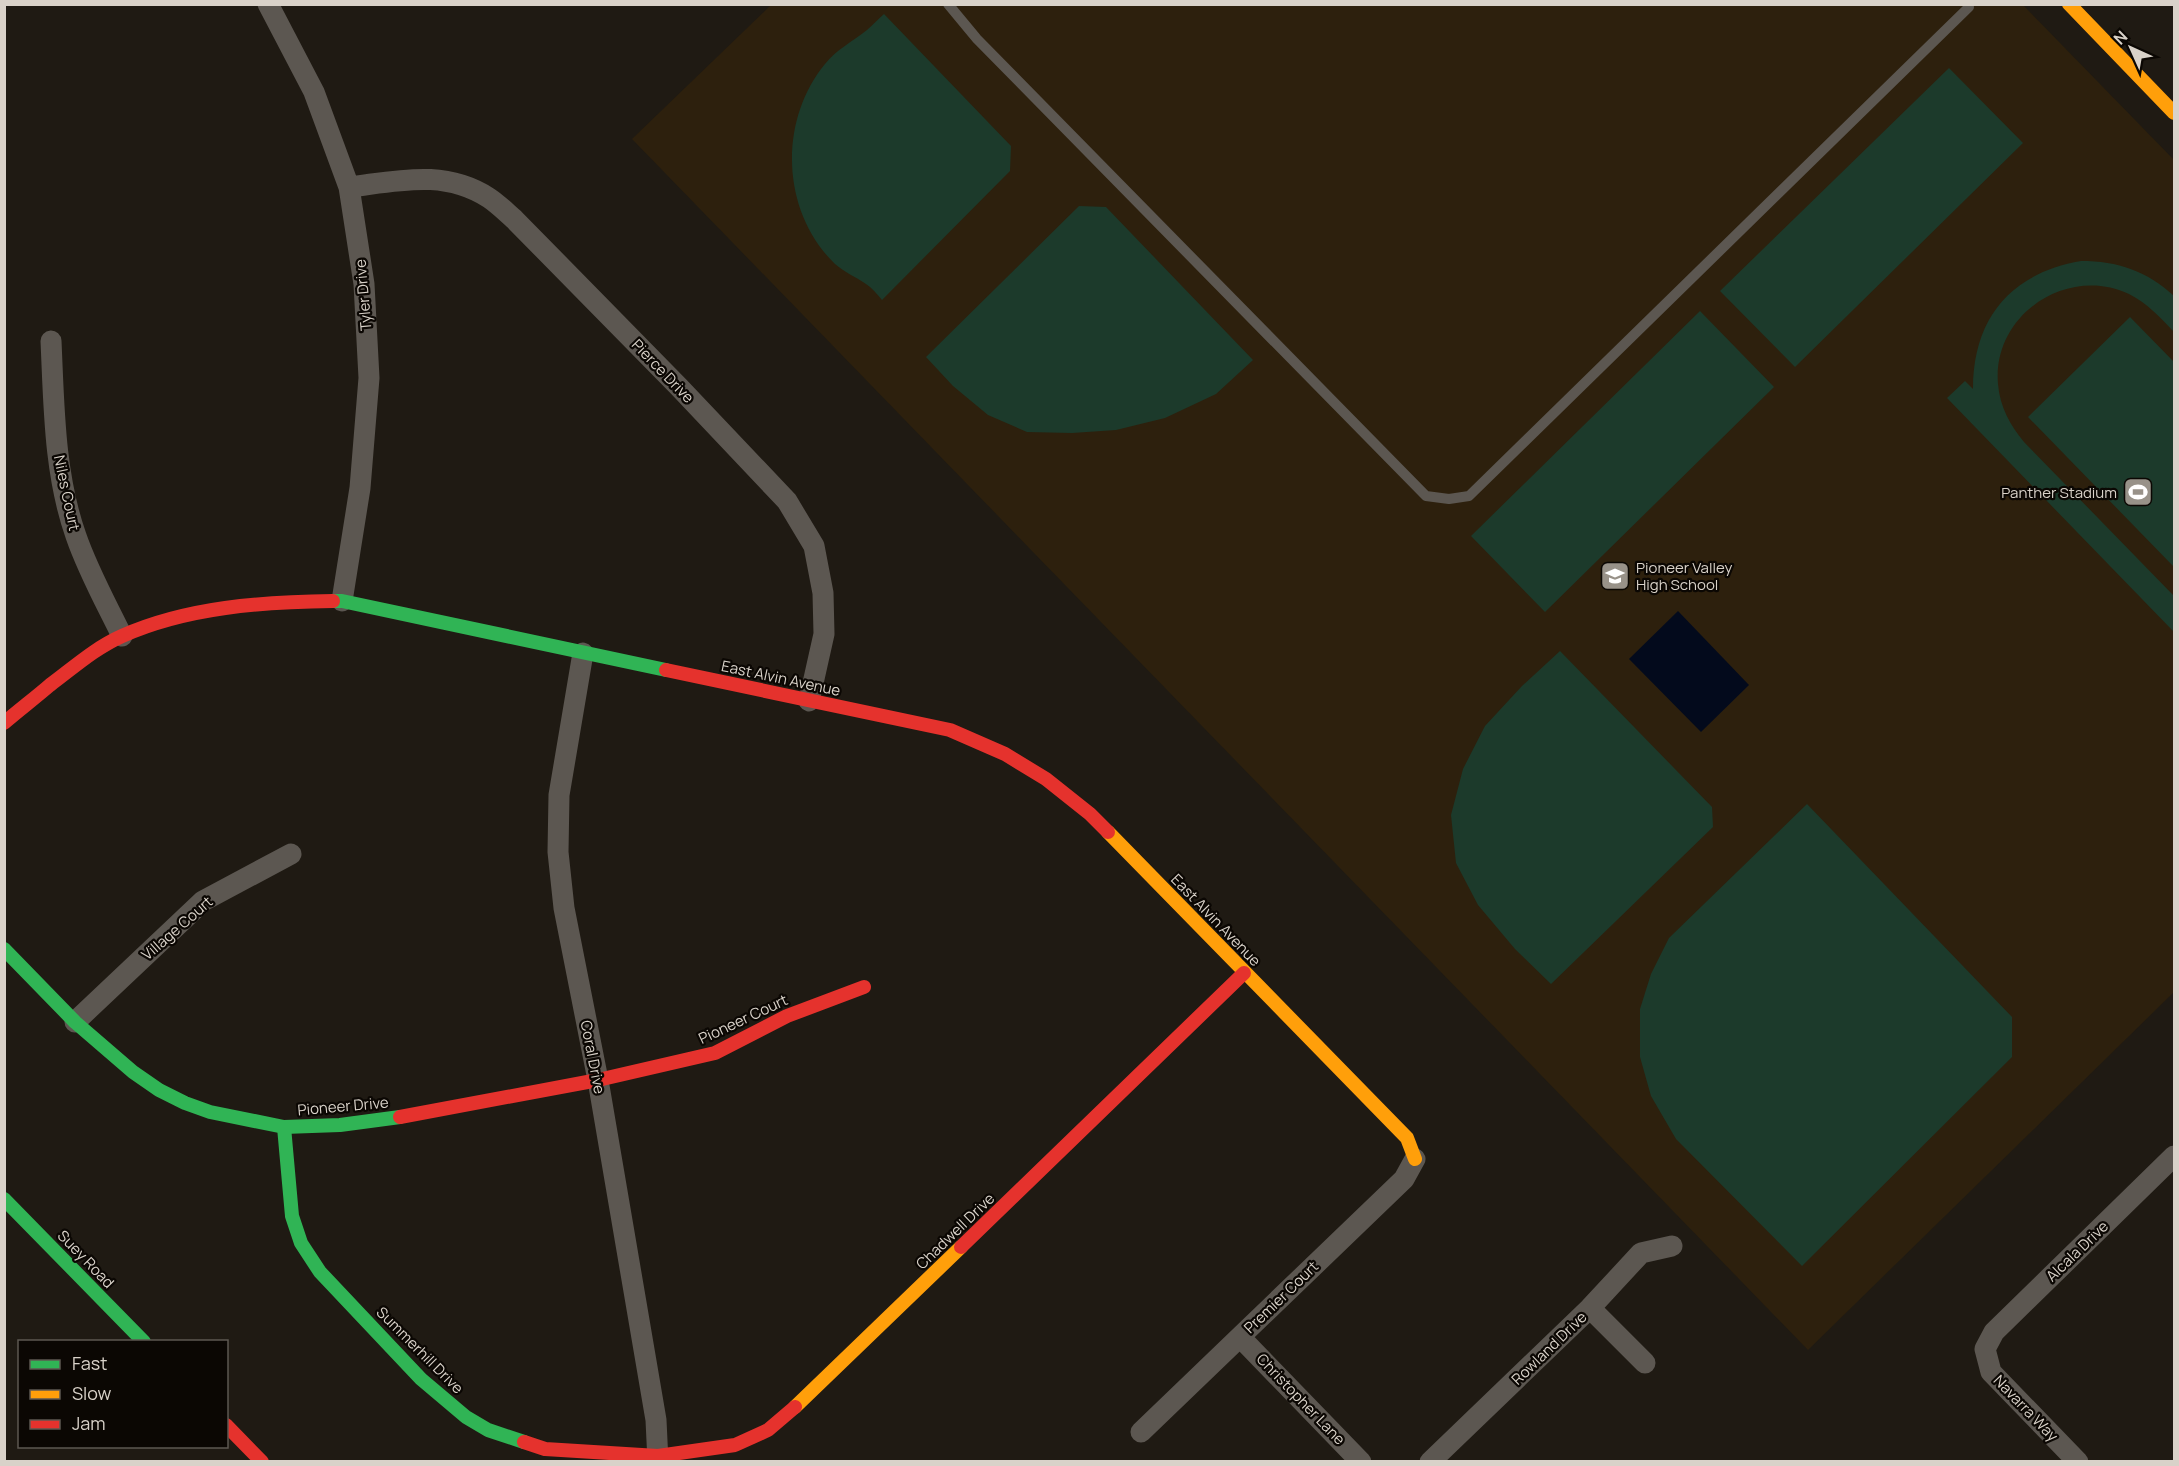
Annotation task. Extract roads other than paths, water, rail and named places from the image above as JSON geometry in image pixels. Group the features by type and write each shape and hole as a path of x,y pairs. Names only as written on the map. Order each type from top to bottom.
{"street":[{"name":"Tyler Drive","path":"268,4 314,92 350,187 364,284 369,378 360,488 342,601"},
{"path":"2069,4 2175,113"},
{"name":"Pierce Drive","path":"350,187 422,178 438,179 465,185 490,198 514,219 787,501 814,546 824,592 824,634 809,701"},
{"name":"Niles Court","path":"51,341 54,408 61,476 75,535 122,636"},
{"name":"East Alvin Avenue","path":"4,723 85,657 122,636 173,619 223,607 286,601 342,601 950,730 1005,754 1046,779 1090,814 1407,1138 1415,1159"},
{"name":"Coral Drive","path":"583,653 559,795 558,852 564,908 598,1080 656,1420 658,1459"},
{"name":"Village Court","path":"75,1022 203,901 291,854"},
{"name":"Pioneer Drive","path":"4,949 75,1022 133,1072 176,1098 210,1112 284,1127 340,1125 386,1120 598,1080"},
{"name":"Chadwell Drive","path":"658,1459 735,1445 768,1430 798,1406 1244,973"},
{"name":"Pioneer Court","path":"598,1080 715,1053 787,1016 864,987"},
{"name":"Summerhill Drive","path":"284,1127 292,1216 302,1243 320,1272 421,1379 466,1417 488,1430 526,1443 545,1449 658,1459"},
{"name":"Premier Court","path":"1141,1432 1404,1179 1415,1159"},
{"name":"Alcala Drive","path":"1985,1349 1994,1332 2170,1170"},
{"name":"Suey Road","path":"4,1199 143,1340"},
{"name":"Rowland Drive","path":"1431,1461 1590,1308 1641,1254 1672,1246"},
{"path":"1590,1308 1645,1363"},
{"name":"Christopher Lane","path":"1240,1337 1361,1461"},
{"name":"Navarra Way","path":"1985,1349 1991,1372 2078,1461"},
{"path":"228,1427 262,1461"}],"lane":[{"path":"948,4 977,39 1426,496 1449,500 1469,496 1969,7"}],"water":[{"path":"1678,611 1749,685 1701,732 1629,659"}],"place":[{"name":"Panther Stadium","path":"2138,492"},
{"name":"Pioneer Valley High School","path":"1615,576"}]}
